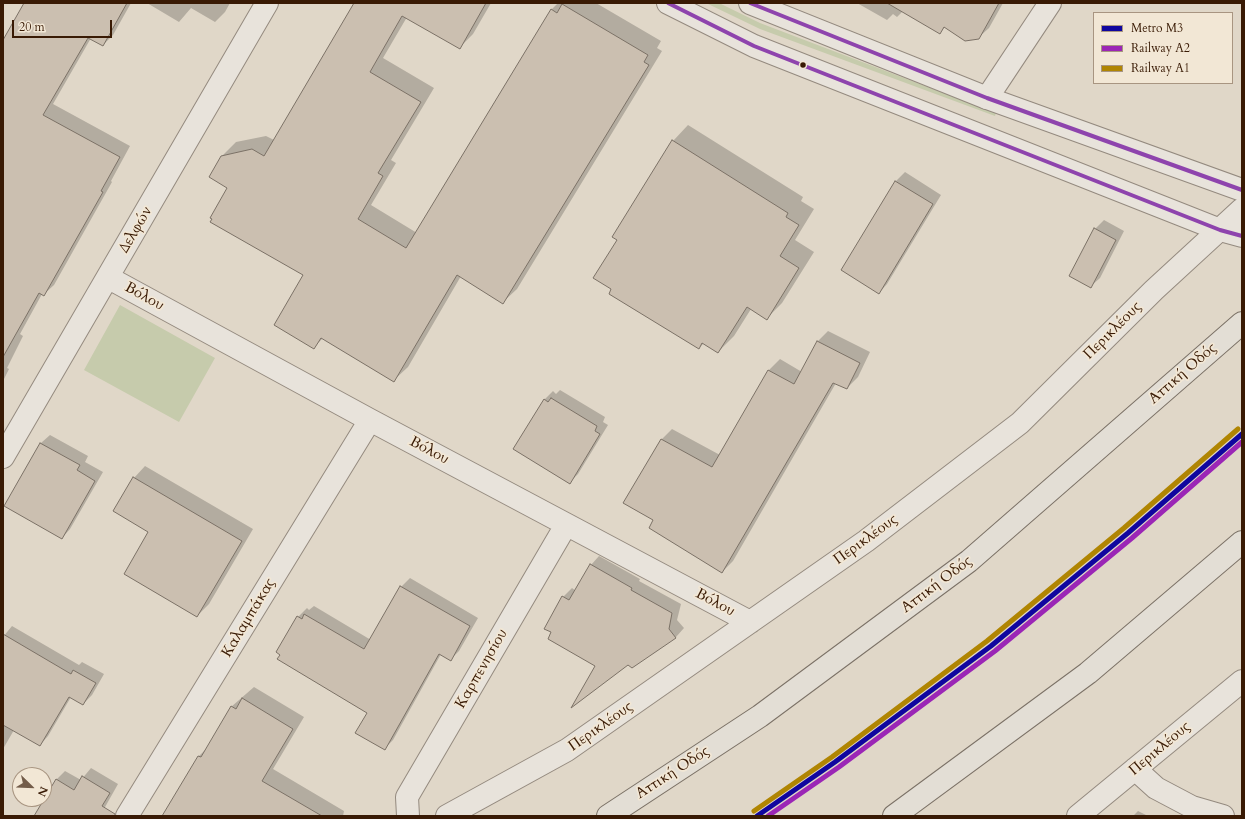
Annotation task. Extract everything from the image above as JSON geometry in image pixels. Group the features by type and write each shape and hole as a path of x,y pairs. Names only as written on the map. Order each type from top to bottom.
{"highway":[{"name":"Αττική Οδός","path":"608,816 760,716 969,561 1242,323"},
{"path":"894,816 1088,673 1242,542"}],"street":[{"name":"Δελφών","path":"3,457 109,278 268,3"},
{"path":"668,3 754,46 1220,230 1242,236"},
{"path":"750,3 774,8 987,98 1242,190"},
{"path":"987,98 1050,3"},
{"name":"Περικλέους","path":"447,816 567,750 866,541 1020,423 1154,290 1242,209"},
{"name":"Βόλου","path":"109,278 370,420 750,622"},
{"name":"Καλαμπάκας","path":"127,816 370,420"},
{"name":"Καρπενησίου","path":"408,816 408,797 566,525"},
{"name":"Περικλέους","path":"1078,816 1242,681"},
{"path":"1135,769 1156,788 1192,807 1223,816"}],"green space":[{"path":"706,3 719,3 760,23 996,113 995,116 760,29"},
{"path":"120,305 215,358 179,422 84,370"}],"building":[{"path":"24,3 127,3 103,46 88,38 43,115 120,157 101,191 103,192 44,296 39,293 3,357 3,40"},
{"path":"354,3 486,3 460,49 402,16 370,72 421,102 378,173 383,176 358,219 406,248 551,9 557,13 562,4 648,55 644,62 649,65 503,304 457,275 394,382 321,338 314,349 274,325 303,275 210,222 212,219 210,218 227,188 209,177 221,156 252,149 264,156"},
{"path":"887,3 999,3 979,39 965,41 944,27 940,34"},
{"path":"672,140 788,213 786,217 799,225 780,256 799,268 767,320 747,307 718,353 702,343 699,349 609,294 611,289 593,278 617,240 612,237"},
{"path":"895,181 933,204 879,294 841,270"},
{"path":"1094,228 1116,240 1091,288 1069,276"},
{"path":"817,341 860,363 847,389 833,383 722,573 649,528 653,520 623,503 661,439 712,467 768,370 794,384"},
{"path":"551,398 597,426 595,431 600,434 570,484 513,449 544,399 548,402"},
{"path":"40,443 80,465 77,470 95,481 62,539 4,506"},
{"path":"133,477 242,541 197,617 124,574 148,532 113,511"},
{"path":"590,564 632,588 631,590 672,613 669,629 676,638 632,668 628,665 571,708 595,666 548,639 551,632 544,629 562,596 569,600"},
{"path":"400,586 470,626 451,661 439,654 385,750 355,733 367,713 277,659 280,655 276,652 297,616 302,619 304,614 364,649"},
{"path":"3,634 71,674 73,670 96,683 83,705 69,697 40,746 3,725"},
{"path":"242,698 293,729 262,781 322,816 162,816 198,756 201,757 231,706 236,709"},
{"path":"82,776 110,793 102,806 115,814 115,816 34,816 39,807 52,807 52,786 56,779 74,790"}],"metro line":[{"name":"Μ3","path":"757,816 835,762 991,646 1128,533 1242,434"}],"rail line":[{"name":"A1","path":"754,811 832,757 987,641 1124,528 1238,429"},
{"name":"A2","path":"768,816 839,767 995,651 1132,538 1242,442"}],"transit line":[{"path":"668,3 754,46 1220,230 1242,236"},
{"path":"750,3 987,98 1242,190"}]}
